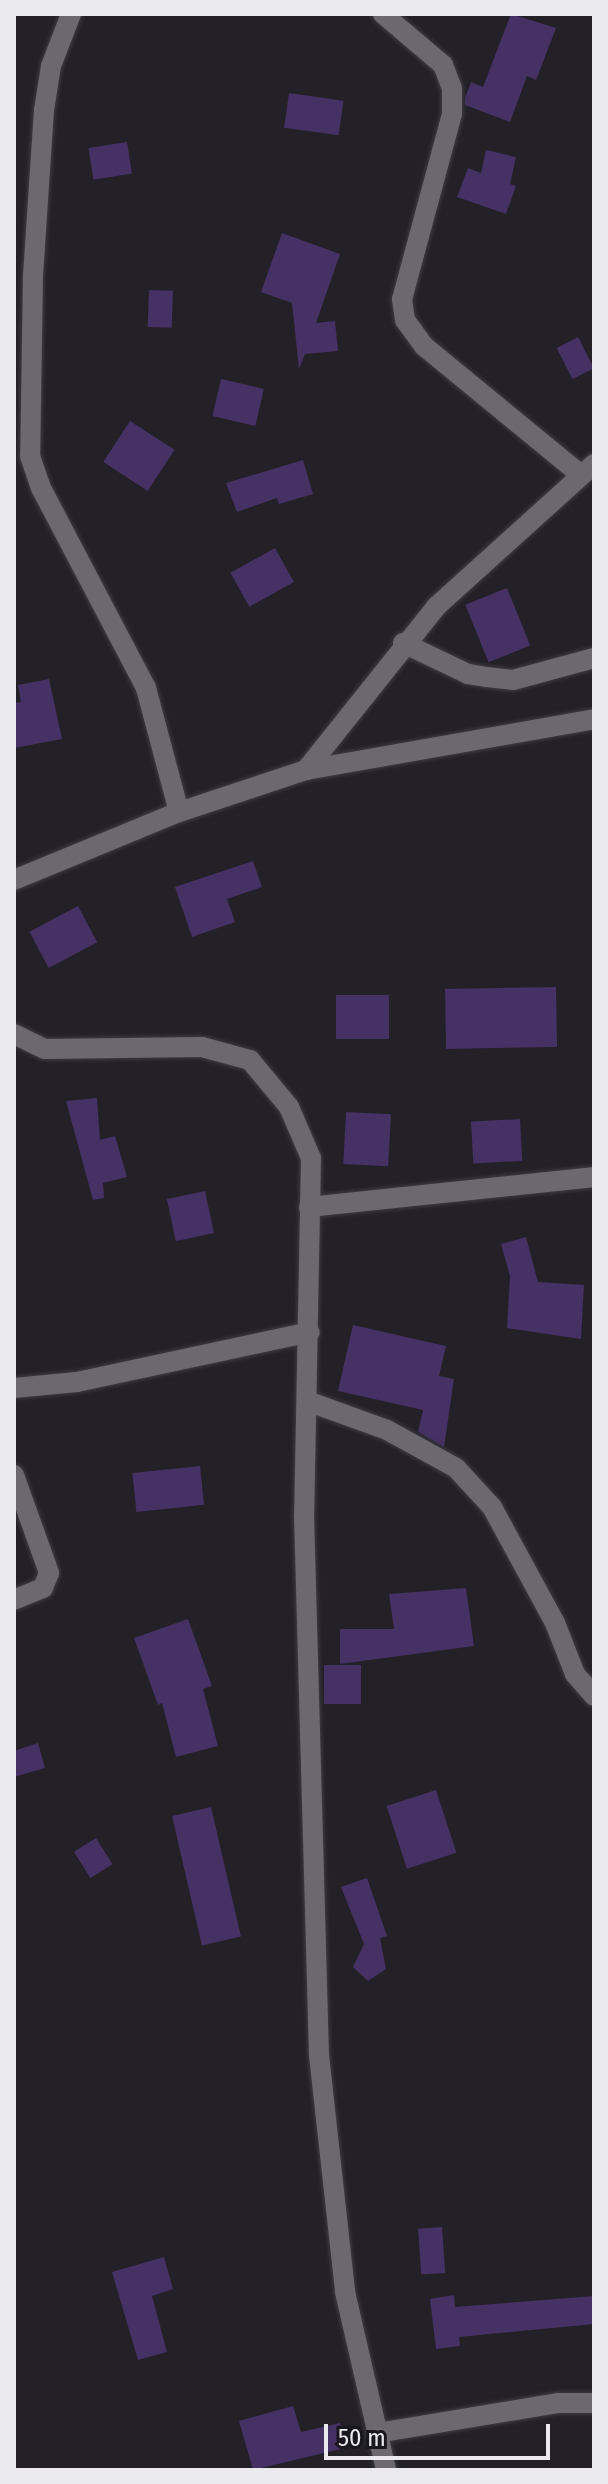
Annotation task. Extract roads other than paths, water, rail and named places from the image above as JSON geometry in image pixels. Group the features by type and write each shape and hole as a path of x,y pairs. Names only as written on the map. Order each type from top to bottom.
{"street":[{"path":"71,14 51,66 44,110 22,449 146,688 179,812"},
{"path":"306,770 403,643 491,554 588,469 424,346 405,320 402,299 452,114 452,88 443,65 383,14"},
{"path":"403,643 468,674 499,679 594,658"},
{"path":"14,880 179,812 306,770 594,719"},
{"path":"14,1034 45,1049 202,1047 250,1060 289,1107 311,1158 310,1332 304,1515 319,2055 345,2292 386,2470"},
{"path":"309,1207 594,1177"},
{"path":"14,1388 77,1382 310,1332"},
{"path":"307,1401 387,1430 456,1468 492,1507 555,1623 575,1674 594,1696"},
{"path":"14,1475 49,1573 43,1588 14,1600"},
{"path":"377,2433 558,2403 594,2403"}]}
